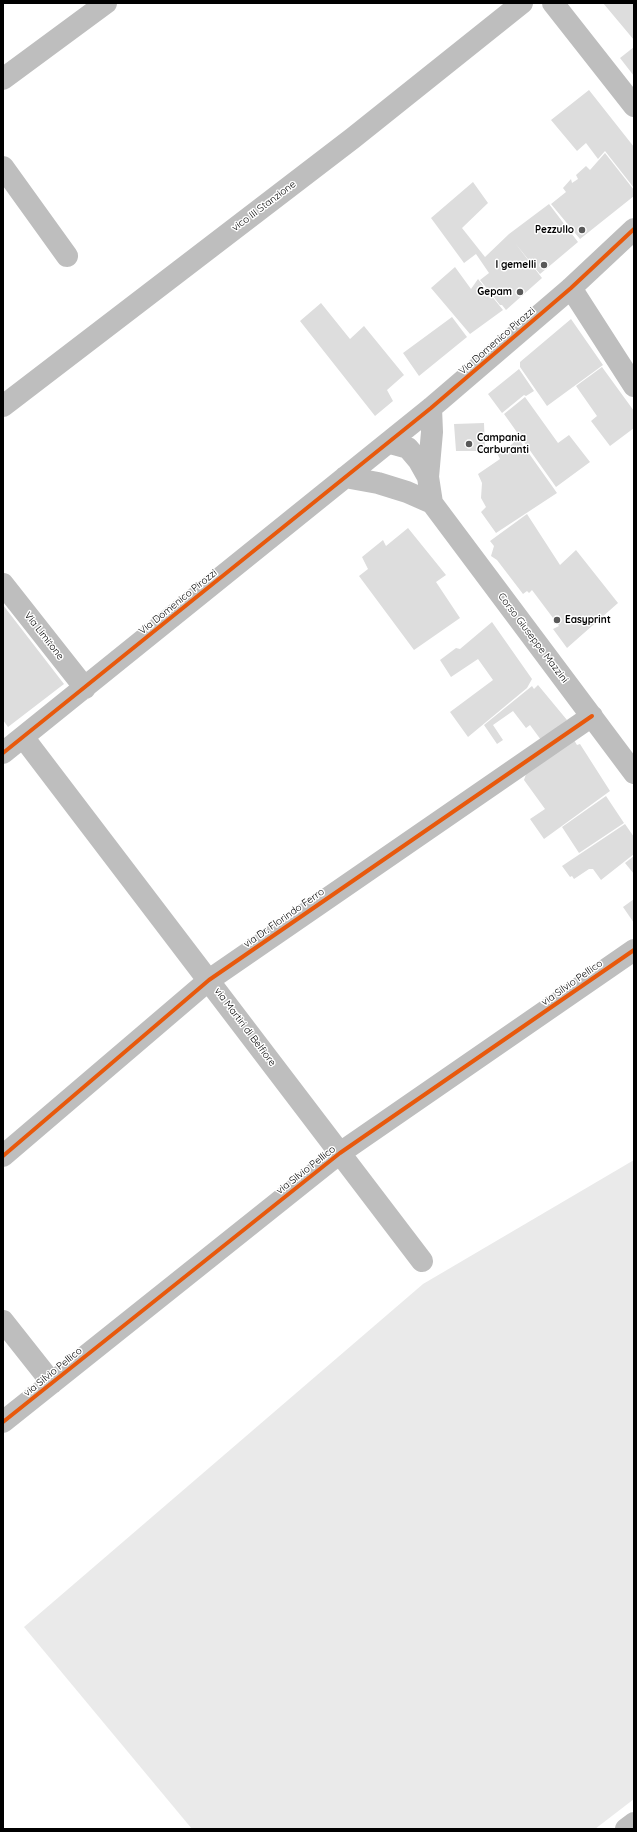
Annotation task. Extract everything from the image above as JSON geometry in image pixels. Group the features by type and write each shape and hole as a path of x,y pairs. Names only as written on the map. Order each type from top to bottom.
{"street":[{"path":"3,79 106,3"},
{"name":"vico III Stanzione","path":"3,406 353,138 522,3"},
{"path":"553,3 634,106"},
{"path":"3,167 67,256"},
{"name":"Via Domenico Pirozzi","path":"3,753 431,408 571,288 634,229"},
{"path":"571,288 634,386"},
{"name":"Corso Giuseppe Mazzini","path":"431,408 432,432 428,477 432,503 634,773"},
{"name":"Corso Giuseppe Mazzini","path":"390,442 408,448 419,461 428,477"},
{"name":"Corso Giuseppe Mazzini","path":"345,477 378,483 407,492 432,503"},
{"name":"Via Limitone","path":"3,584 85,688"},
{"name":"via Dr. Florindo Ferro","path":"3,1156 209,980 592,716"},
{"name":"via Martiri di Belfiore","path":"24,737 422,1261"},
{"name":"via Silvio Pellico","path":"3,1422 340,1153 634,950"},
{"path":"3,1321 52,1383"},
{"path":"626,1829 634,1823"}],"shaded area":[{"path":"634,1160 634,1799 595,1829 192,1829 24,1627 423,1284"}],"building":[{"path":"603,3 634,3 634,40"},
{"path":"634,47 634,76 620,58"},
{"path":"589,90 634,147 634,188 605,151 598,159 586,143 577,151 551,120"},
{"path":"605,153 634,190 634,196 580,239 551,204 566,192 563,188 571,179 572,183 578,179 576,175 586,166 590,170"},
{"path":"473,182 488,203 462,228 485,257 509,234 549,204 578,242 540,274 515,243 542,278 506,310 502,305 500,305 480,280 489,273 476,254 464,263 431,218"},
{"path":"455,267 471,289 478,279 503,310 470,334 431,288"},
{"path":"321,303 350,339 364,326 404,375 387,390 393,401 375,416 300,321"},
{"path":"452,317 467,337 419,376 403,353"},
{"path":"571,319 603,365 547,406 520,367 520,362"},
{"path":"602,367 634,411 634,428 610,446 591,421 597,416 576,386"},
{"path":"519,369 534,391 526,396 524,395 502,413 488,394"},
{"path":"525,397 558,443 569,435 590,462 556,487 504,414"},
{"path":"484,423 485,451 456,451 454,424"},
{"path":"518,438 557,493 496,533 481,512 486,507 481,498 482,483 478,474 500,459 497,453 505,446 507,449"},
{"path":"527,514 560,565 576,550 618,603 567,648 553,629 559,626 532,590 529,593 527,591 523,594 497,560 491,556 494,546 490,541"},
{"path":"408,528 446,575 436,582 460,618 414,650 359,576 368,569 362,557 383,540 386,546"},
{"path":"3,605 64,684 8,727 3,720"},
{"path":"492,622 532,679 527,688 468,737 450,712 493,680 478,659 451,677 440,660 456,648 460,649"},
{"path":"538,685 567,720 541,740 530,725 526,728 513,711 493,725 503,740 497,744 484,725 532,686 534,689"},
{"path":"574,740 577,745 580,744 610,791 544,839 530,819 545,809 524,780 526,774"},
{"path":"606,796 624,823 579,853 562,827"},
{"path":"625,824 634,837 634,854 601,880 593,869 589,869 574,879 572,876 570,877 562,866"},
{"path":"634,856 634,874 625,863"},
{"path":"634,899 634,923 623,907"}],"cycle path":[{"path":"3,753 431,408 571,288 634,229"},
{"path":"3,1156 209,980 592,716"},
{"path":"3,1422 340,1153 634,950"}],"place":[{"name":"Pezzullo","path":"582,230"},
{"name":"I gemelli","path":"544,265"},
{"name":"Gepam","path":"520,292"},
{"name":"Campania Carburanti","path":"469,444"},
{"name":"Easyprint","path":"557,620"}]}
